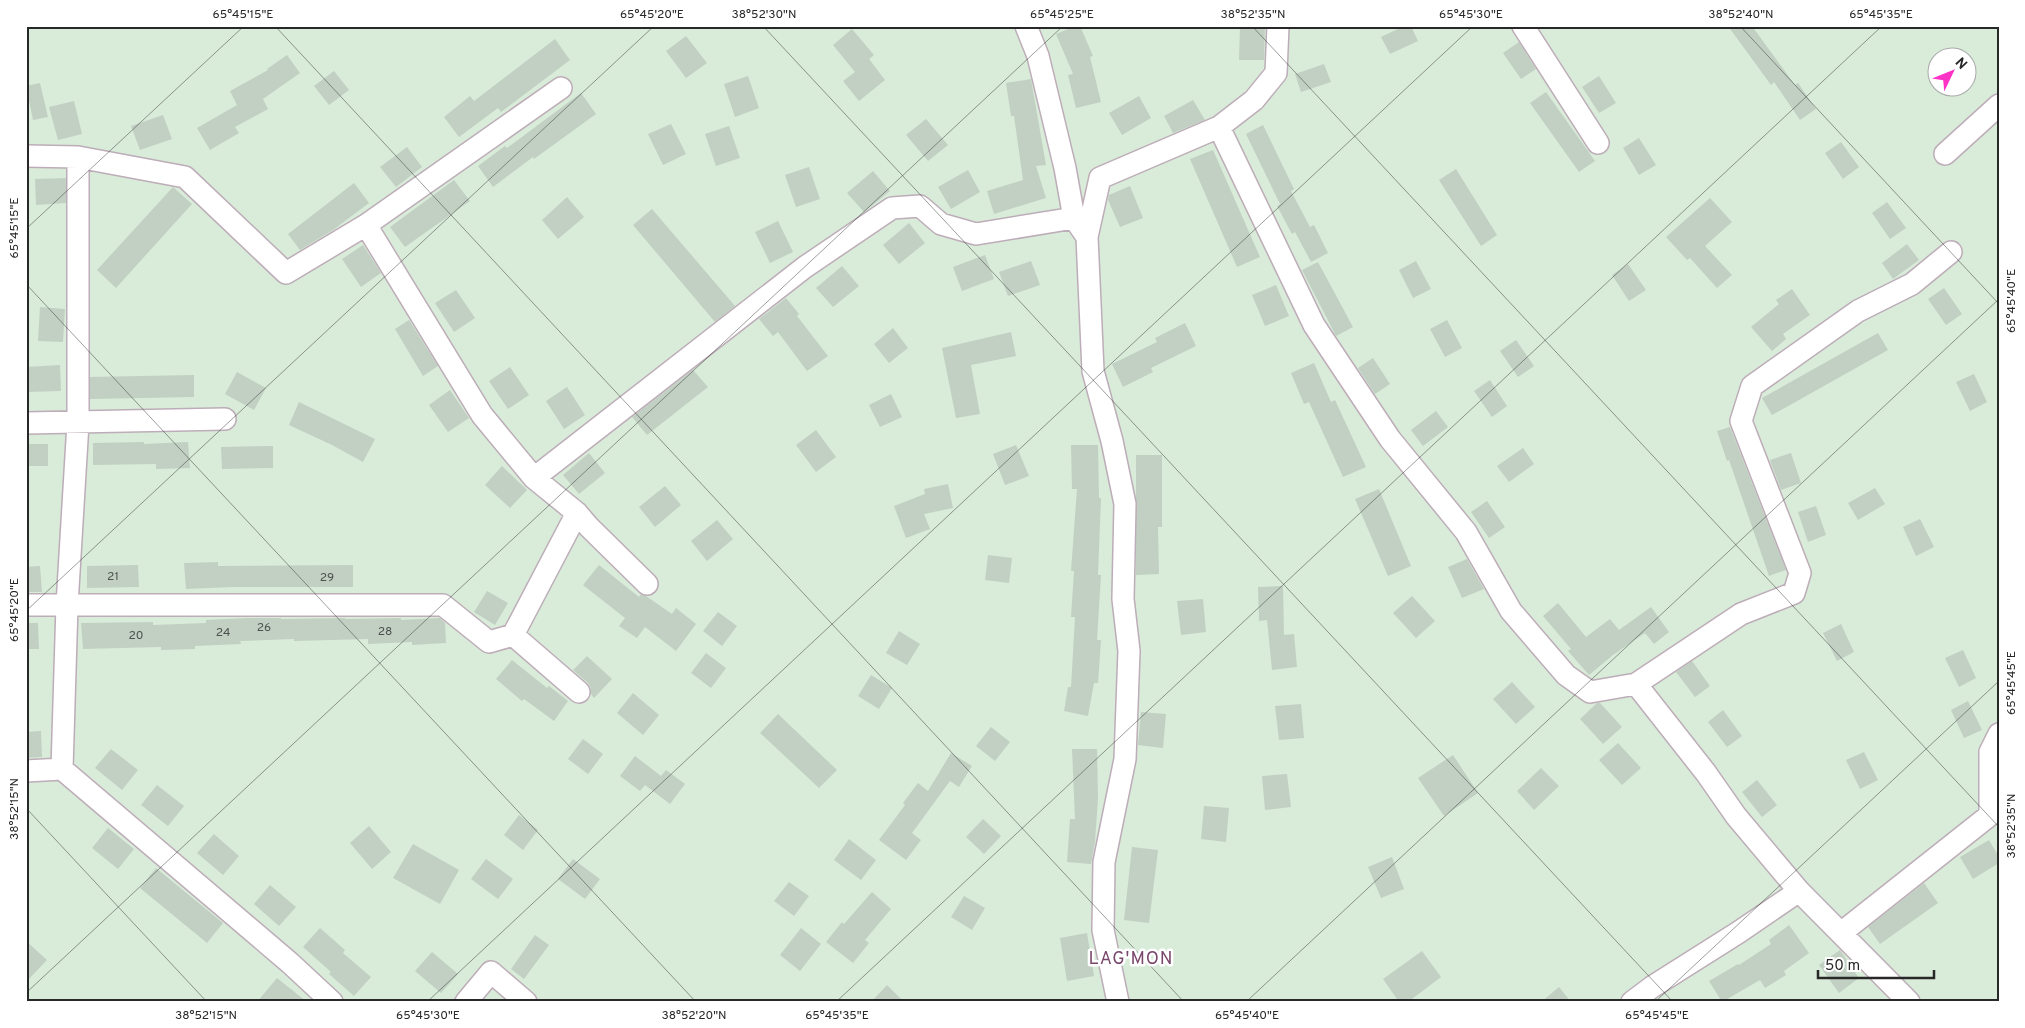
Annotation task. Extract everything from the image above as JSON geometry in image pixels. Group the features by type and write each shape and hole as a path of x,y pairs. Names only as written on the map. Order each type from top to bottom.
{"street":[{"path":"1026,26 1038,56 1065,168 1074,218 1087,237"},
{"path":"1118,1002 1103,930 1104,862 1125,759 1129,651 1123,599 1125,504 1112,441 1093,371 1087,237 1100,178 1219,127 1254,100 1276,73 1278,26"},
{"path":"1523,26 1598,142"},
{"path":"26,156 78,157 185,177 286,273 366,225 561,88"},
{"path":"1945,154 1999,105"},
{"path":"1219,127 1314,325 1390,438 1466,532 1511,611 1566,675 1590,692 1636,684 1742,614 1794,593 1800,573 1741,421 1752,386 1858,311 1912,284 1951,252"},
{"path":"62,769 67,605 78,423 78,157"},
{"path":"534,478 805,267 892,208 920,206 941,224 976,234 1074,218"},
{"path":"366,225 482,415 534,478 577,513 646,584"},
{"path":"26,423 224,418"},
{"path":"26,605 443,604 489,642 513,635 577,513"},
{"path":"513,635 579,692"},
{"path":"1636,684 1706,773 1736,816 1799,891 1909,1002"},
{"path":"1841,933 1990,815 1990,752 1999,734"},
{"path":"26,772 62,769 290,963 332,1002"},
{"path":"1632,1002 1799,891"},
{"path":"466,1002 491,972 526,1002"}],"building":[{"path":"1075,26 1080,26 1093,56 1090,57 1101,102 1076,108 1068,75 1073,74 1056,34"},
{"path":"1240,26 1265,26 1264,60 1239,60"},
{"path":"1404,26 1411,26 1418,41 1390,54 1381,37"},
{"path":"1728,26 1752,26 1795,85 1798,83 1816,109 1800,120 1774,82 1771,85"},
{"path":"852,29 874,55 869,59 885,80 859,101 843,81 855,72 833,45"},
{"path":"686,36 707,63 686,78 666,51"},
{"path":"555,39 570,60 501,112 498,108 459,137 444,117 470,96 474,101"},
{"path":"1519,42 1536,69 1521,79 1503,53"},
{"path":"287,55 300,73 263,99 268,109 235,127 239,133 210,150 197,128 237,105 230,91 268,70"},
{"path":"1324,64 1331,82 1301,92 1295,74"},
{"path":"334,71 349,90 329,105 314,86"},
{"path":"748,76 759,108 735,117 724,84"},
{"path":"1599,76 1616,103 1599,113 1582,87"},
{"path":"1031,79 1046,165 1036,166 1046,198 994,214 987,191 1023,180 1014,116 1011,116 1006,83"},
{"path":"40,83 48,117 33,120 26,86"},
{"path":"1546,92 1595,161 1579,172 1530,103"},
{"path":"581,93 596,114 493,187 478,166 505,146 507,148"},
{"path":"1139,96 1151,118 1122,135 1109,113"},
{"path":"1193,100 1205,120 1173,133 1164,116"},
{"path":"74,101 82,134 58,140 49,107"},
{"path":"163,115 172,139 140,150 131,126"},
{"path":"926,119 948,145 928,161 906,135"},
{"path":"671,124 686,154 663,165 648,134"},
{"path":"1263,125 1294,189 1291,191 1310,227 1314,225 1328,253 1311,262 1295,232 1292,234 1277,206 1280,204 1246,134"},
{"path":"729,126 740,158 716,166 705,134"},
{"path":"1639,138 1656,165 1639,175 1623,148"},
{"path":"1841,142 1859,167 1843,179 1825,153"},
{"path":"407,147 422,167 396,187 380,167"},
{"path":"1213,150 1260,257 1237,267 1190,159"},
{"path":"809,167 820,199 796,207 785,175"},
{"path":"1456,169 1497,235 1481,246 1439,180"},
{"path":"968,170 980,192 951,209 938,187"},
{"path":"873,171 890,191 864,212 847,193"},
{"path":"66,178 66,203 36,205 35,179"},
{"path":"454,180 470,201 405,247 390,227"},
{"path":"354,183 369,203 333,230 300,250 288,234"},
{"path":"1130,186 1143,218 1120,227 1108,200 1109,195"},
{"path":"173,187 192,204 116,288 97,270"},
{"path":"567,197 584,217 558,239 542,220"},
{"path":"1710,198 1732,222 1705,246 1732,275 1717,288 1690,258 1687,260 1666,237"},
{"path":"1887,202 1906,228 1890,239 1872,213"},
{"path":"652,209 735,306 715,322 633,225"},
{"path":"778,221 793,252 770,263 755,232"},
{"path":"909,223 925,243 899,264 883,245"},
{"path":"1907,244 1919,260 1893,279 1882,263"},
{"path":"363,245 381,273 361,287 342,259"},
{"path":"985,255 994,279 962,291 953,267"},
{"path":"1031,261 1040,285 1008,296 999,272"},
{"path":"1416,261 1431,289 1413,298 1399,270"},
{"path":"1318,262 1353,327 1336,336 1302,270"},
{"path":"1628,264 1646,290 1629,301 1612,275"},
{"path":"842,266 859,286 833,307 816,288"},
{"path":"1276,285 1289,316 1265,326 1252,295"},
{"path":"1944,288 1962,314 1946,325 1928,299"},
{"path":"1792,289 1810,315 1783,334 1786,339 1772,351 1751,327 1779,304 1776,300"},
{"path":"456,290 475,318 454,332 435,303"},
{"path":"786,298 799,314 797,316 828,356 807,371 778,332 773,336 759,319"},
{"path":"40,307 65,309 63,342 38,341"},
{"path":"409,320 438,366 423,376 395,329"},
{"path":"1447,320 1462,348 1445,357 1430,329"},
{"path":"1185,323 1196,346 1151,368 1153,372 1123,387 1112,364 1157,342 1155,338"},
{"path":"893,328 908,348 889,363 874,344"},
{"path":"1011,332 1016,356 971,365 980,414 956,418 942,348"},
{"path":"1878,333 1888,350 1772,415 1762,398"},
{"path":"1516,340 1534,366 1518,377 1500,351"},
{"path":"1373,358 1390,384 1375,394 1358,368"},
{"path":"1314,363 1331,402 1335,400 1366,467 1343,477 1309,402 1304,404 1291,373"},
{"path":"60,365 61,391 27,392 26,367"},
{"path":"510,367 529,395 508,409 489,381"},
{"path":"693,370 708,387 647,435 632,417"},
{"path":"237,372 266,388 254,410 225,394"},
{"path":"1974,374 1987,402 1970,411 1956,382"},
{"path":"194,375 194,397 90,399 90,377"},
{"path":"1490,380 1507,406 1492,417 1474,391"},
{"path":"567,387 585,415 564,429 546,401"},
{"path":"450,390 469,418 448,432 429,405"},
{"path":"891,394 902,417 880,427 869,405"},
{"path":"299,402 375,439 363,462 289,425"},
{"path":"1436,411 1448,427 1423,446 1411,430"},
{"path":"1730,427 1786,570 1769,576 1729,460 1727,461 1717,431"},
{"path":"816,430 836,457 816,472 796,445"},
{"path":"144,442 144,444 188,442 190,468 156,469 156,464 93,465 93,443"},
{"path":"26,444 48,444 48,466 26,466"},
{"path":"1016,445 1029,476 1005,485 993,454"},
{"path":"1071,445 1098,445 1099,498 1101,498 1098,575 1101,575 1097,640 1101,640 1098,683 1094,683 1088,716 1064,711 1068,687 1071,687 1075,617 1071,617 1074,571 1071,571 1077,489 1072,489"},
{"path":"273,446 273,468 222,469 221,447"},
{"path":"1523,448 1534,464 1509,482 1497,466"},
{"path":"589,453 605,473 579,494 563,475"},
{"path":"1791,453 1801,483 1781,490 1770,460"},
{"path":"1136,455 1162,455 1162,527 1158,527 1159,574 1136,575"},
{"path":"502,466 527,490 510,508 485,485"},
{"path":"948,484 953,508 924,514 930,529 906,538 894,506 925,494 924,489"},
{"path":"665,486 681,505 655,527 639,507"},
{"path":"1875,488 1885,504 1858,520 1848,503"},
{"path":"1379,489 1411,566 1388,576 1355,499"},
{"path":"1487,501 1505,527 1489,538 1471,512"},
{"path":"1816,506 1826,535 1808,542 1798,512"},
{"path":"1920,519 1934,547 1916,556 1903,527"},
{"path":"717,520 733,539 707,561 691,541"},
{"path":"988,555 1012,558 1009,583 985,580"},
{"path":"1467,559 1484,589 1462,598 1448,567"},
{"path":"218,562 218,566 353,565 353,587 186,589 184,563"},
{"path":"138,565 139,587 87,588 87,566"},
{"path":"599,565 639,597 641,594 646,596 672,614 676,608 696,624 676,651 645,627 637,638 619,626 625,618 583,585"},
{"path":"40,566 42,592 26,592 26,567"},
{"path":"1283,586 1284,635 1294,634 1297,667 1272,670 1267,620 1259,621 1258,587"},
{"path":"487,591 508,603 495,625 474,612"},
{"path":"1412,596 1435,621 1416,638 1393,613"},
{"path":"1203,599 1206,632 1181,635 1177,601"},
{"path":"1558,603 1586,637 1610,619 1619,630 1651,607 1669,632 1654,644 1645,633 1613,655 1589,675 1568,651 1571,649 1543,616"},
{"path":"718,612 737,626 722,646 703,631"},
{"path":"247,618 401,618 401,620 440,618 445,623 446,643 412,645 412,642 368,644 368,639 294,641 294,639 240,641 241,644 195,646 195,649 161,650 161,647 83,649 81,623 153,622 153,625 206,623 206,620"},
{"path":"26,623 38,623 39,649 26,649"},
{"path":"1841,624 1854,652 1837,661 1823,633"},
{"path":"899,631 920,644 907,665 886,653"},
{"path":"1963,650 1976,678 1959,687 1945,658"},
{"path":"706,653 726,668 711,688 691,673"},
{"path":"587,656 612,679 594,698 588,683 573,670"},
{"path":"512,660 547,688 549,686 568,701 554,721 524,699 522,701 496,679"},
{"path":"1692,661 1710,686 1695,697 1676,672"},
{"path":"871,675 892,688 879,709 858,696"},
{"path":"1512,682 1535,707 1516,724 1493,699"},
{"path":"633,693 659,715 643,735 617,713"},
{"path":"1968,701 1982,730 1964,738 1951,710"},
{"path":"1597,703 1600,703 1622,727 1603,744 1580,719"},
{"path":"1301,704 1304,738 1279,740 1275,706"},
{"path":"1723,710 1742,736 1727,747 1708,722"},
{"path":"1141,712 1166,714 1163,748 1138,745"},
{"path":"778,714 837,770 819,788 760,733"},
{"path":"991,727 1010,742 995,761 976,746"},
{"path":"41,731 42,757 26,758 26,732"},
{"path":"583,739 603,754 588,774 568,759"},
{"path":"1618,743 1641,768 1622,785 1599,760"},
{"path":"111,749 138,770 122,790 95,768"},
{"path":"1072,749 1097,749 1098,798 1095,842 1091,864 1067,862 1070,819 1075,819"},
{"path":"1864,752 1878,780 1860,789 1846,760"},
{"path":"951,753 972,766 959,787 950,781 912,833 921,840 906,860 879,840 905,805 903,803 918,783 928,791"},
{"path":"1453,755 1478,793 1444,816 1418,778"},
{"path":"635,756 661,776 666,770 685,784 670,804 645,785 640,791 620,776"},
{"path":"1541,768 1559,786 1534,810 1517,791"},
{"path":"1287,774 1291,807 1265,810 1262,776"},
{"path":"1757,780 1777,805 1762,817 1742,792"},
{"path":"157,785 184,806 168,826 141,805"},
{"path":"1204,806 1229,808 1226,842 1201,839"},
{"path":"519,815 538,830 523,850 504,835"},
{"path":"983,819 1001,836 984,854 966,837"},
{"path":"369,826 391,852 372,869 350,843"},
{"path":"108,828 134,849 118,869 92,848"},
{"path":"214,834 239,856 223,875 197,853"},
{"path":"849,839 876,860 861,880 834,860"},
{"path":"1989,840 1999,857 1999,863 1973,879 1960,857"},
{"path":"413,844 459,870 440,904 393,878"},
{"path":"1132,847 1158,850 1149,923 1124,920"},
{"path":"1392,857 1404,889 1381,898 1368,867"},
{"path":"486,859 513,879 498,899 471,879"},
{"path":"573,859 600,879 585,899 558,879"},
{"path":"156,868 223,923 207,943 140,888"},
{"path":"789,882 809,896 794,916 774,901"},
{"path":"1924,883 1938,903 1880,944 1868,927"},
{"path":"270,885 296,907 279,926 254,904"},
{"path":"872,892 891,909 865,940 869,943 853,963 826,942 842,922 844,924"},
{"path":"964,896 985,908 972,930 951,917"},
{"path":"1789,925 1809,953 1784,971 1786,975 1765,988 1760,980 1722,1002 1709,981 1739,965 1771,944 1769,940"},
{"path":"320,928 345,950 343,953 371,977 354,996 303,947"},
{"path":"801,928 821,944 800,971 780,955"},
{"path":"1087,933 1094,976 1067,981 1060,938"},
{"path":"535,935 549,945 524,979 511,969"},
{"path":"26,941 47,960 26,982"},
{"path":"1840,950 1859,978 1839,993 1819,965"},
{"path":"1422,951 1441,977 1408,1002 1399,1002 1383,979"},
{"path":"432,952 458,974 441,993 415,971"},
{"path":"277,978 307,1002 257,1002"},
{"path":"887,985 904,1002 871,1002"},
{"path":"1559,987 1571,1002 1541,1002"}],"district":[{"name":"LAG'MON","path":"1131,958"}]}
